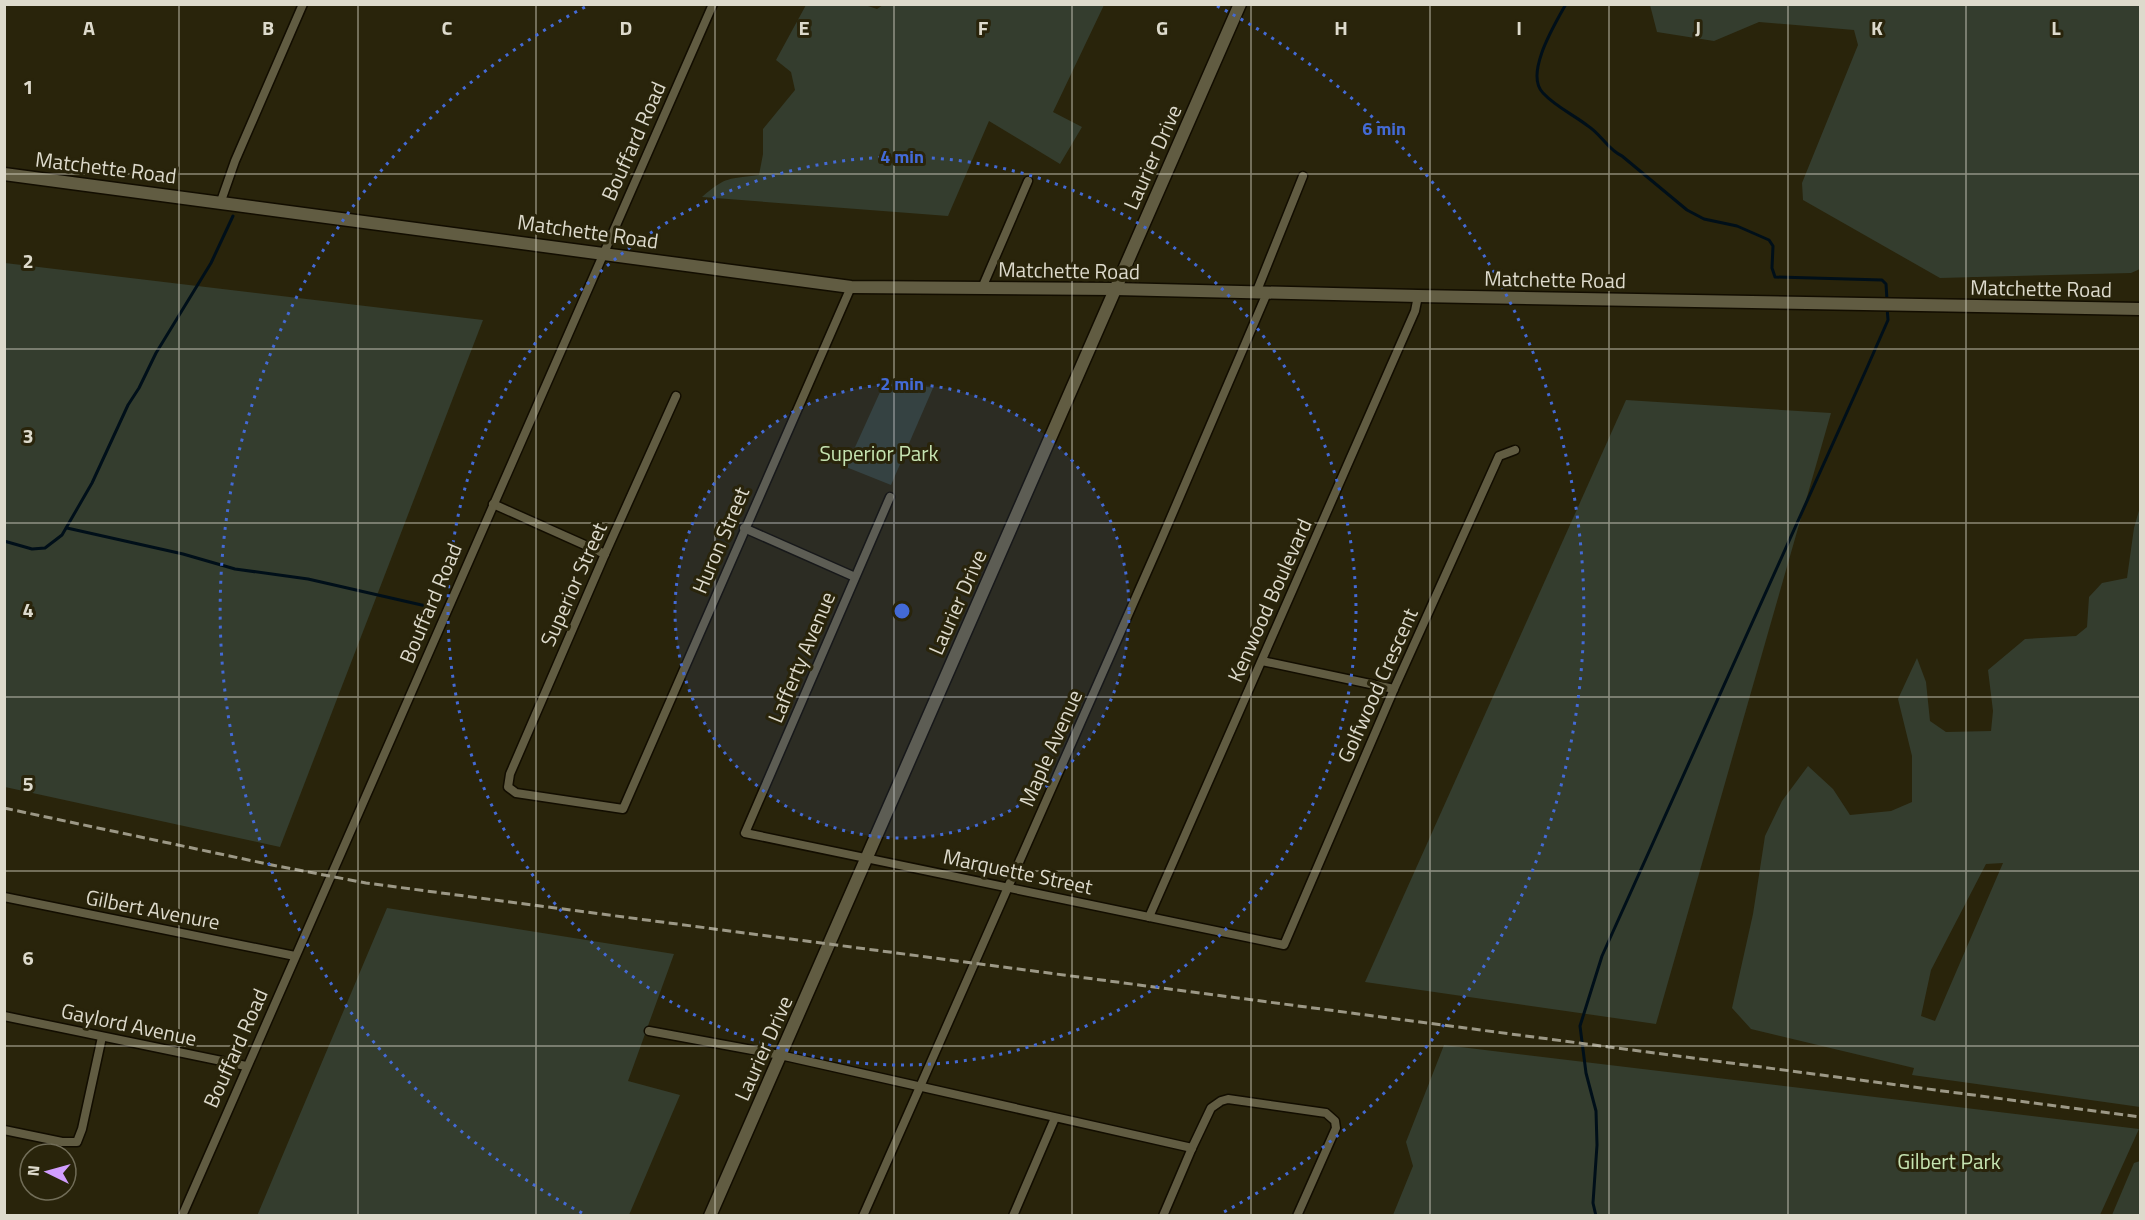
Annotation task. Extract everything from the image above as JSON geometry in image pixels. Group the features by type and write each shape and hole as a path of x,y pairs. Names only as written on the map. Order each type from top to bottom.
{"street":[{"path":"221,201 235,160 303,4"},
{"name":"Bouffard Road","path":"182,1215 713,4"},
{"name":"Laurier Drive","path":"710,1215 1240,4"},
{"name":"Matchette Road","path":"4,174 851,286 2140,309"},
{"name":"Maple Avenue","path":"863,1215 1162,538 1261,293 1303,176"},
{"path":"982,288 1028,182"},
{"name":"Huron Street","path":"508,788 516,794 623,808 851,286"},
{"name":"Kenwood Boulevard","path":"1149,917 1418,304 1418,297"},
{"name":"Superior Street","path":"508,788 510,774 604,554 676,396"},
{"name":"Golfwood Crescent","path":"1284,945 1499,456 1515,450"},
{"name":"Lafferty Avenue","path":"745,833 890,496"},
{"path":"493,504 604,554"},
{"path":"744,528 855,577"},
{"path":"1262,661 1395,689"},
{"name":"Marquette Street","path":"745,833 1284,945"},
{"name":"Gilbert Avenure","path":"4,897 295,956"},
{"name":"Gaylord Avenue","path":"4,1016 246,1066"},
{"path":"649,1031 780,1055 1192,1148"},
{"path":"4,1130 62,1142 77,1142 82,1129 102,1037"},
{"path":"1163,1215 1211,1108 1228,1099 1326,1113 1335,1121 1336,1128 1297,1215"},
{"path":"1013,1215 1055,1118"}],"green space":[{"path":"806,5 865,5 877,9 883,5 1104,5 1053,112 1082,127 1060,164 989,121 948,216 702,197 717,185 728,180 759,175 763,154 763,129 795,90 791,72 776,60"},
{"path":"1650,5 2140,5 2140,269 2131,273 1940,278 1803,200 1802,183 1858,45 1854,30 1759,22 1714,41 1657,32"},
{"path":"5,263 483,320 280,847 5,787"},
{"name":"Superior Park","path":"886,379 933,388 891,485 846,467"},
{"path":"1626,400 1831,413 1656,1024 1365,982"},
{"path":"2140,507 2140,1107 1912,1075 1914,1068 1751,1029 1732,1008 1753,914 1765,836 1782,801 1808,766 1833,789 1850,815 1891,811 1912,802 1912,756 1898,699 1917,658 1926,682 1930,721 1946,732 1991,731 1993,711 1988,670 2025,639 2076,636 2087,627 2089,597 2102,583 2127,578 2134,528","holes":["2003,863 1935,1021 1921,1016 1931,970 1986,864"]},
{"path":"387,908 674,954 628,1081 680,1095 629,1215 257,1216"},
{"name":"Gilbert Park","path":"1444,1045 2139,1129 2100,1215 1393,1215 1413,1166 1406,1142"},
{"path":"2140,1161 2140,1215 2112,1215 2134,1163"}],"waterway":[{"path":"1566,4 1549,36 1539,62 1538,85 1548,98 1593,129 1613,150 1687,210 1704,219 1737,226 1769,240 1773,246 1772,268 1775,277 1882,280 1886,284 1887,300"},
{"path":"4,541 32,549 45,548 62,535 92,483 128,405 156,353 211,263 233,216"},
{"path":"1596,1216 1593,1203 1597,1145 1596,1111 1586,1073 1580,1026 1602,956 1888,320 1887,307"},
{"path":"67,528 183,554 235,569 308,579 426,606"}],"railway":[{"path":"4,808 366,883 2140,1117"}]}
